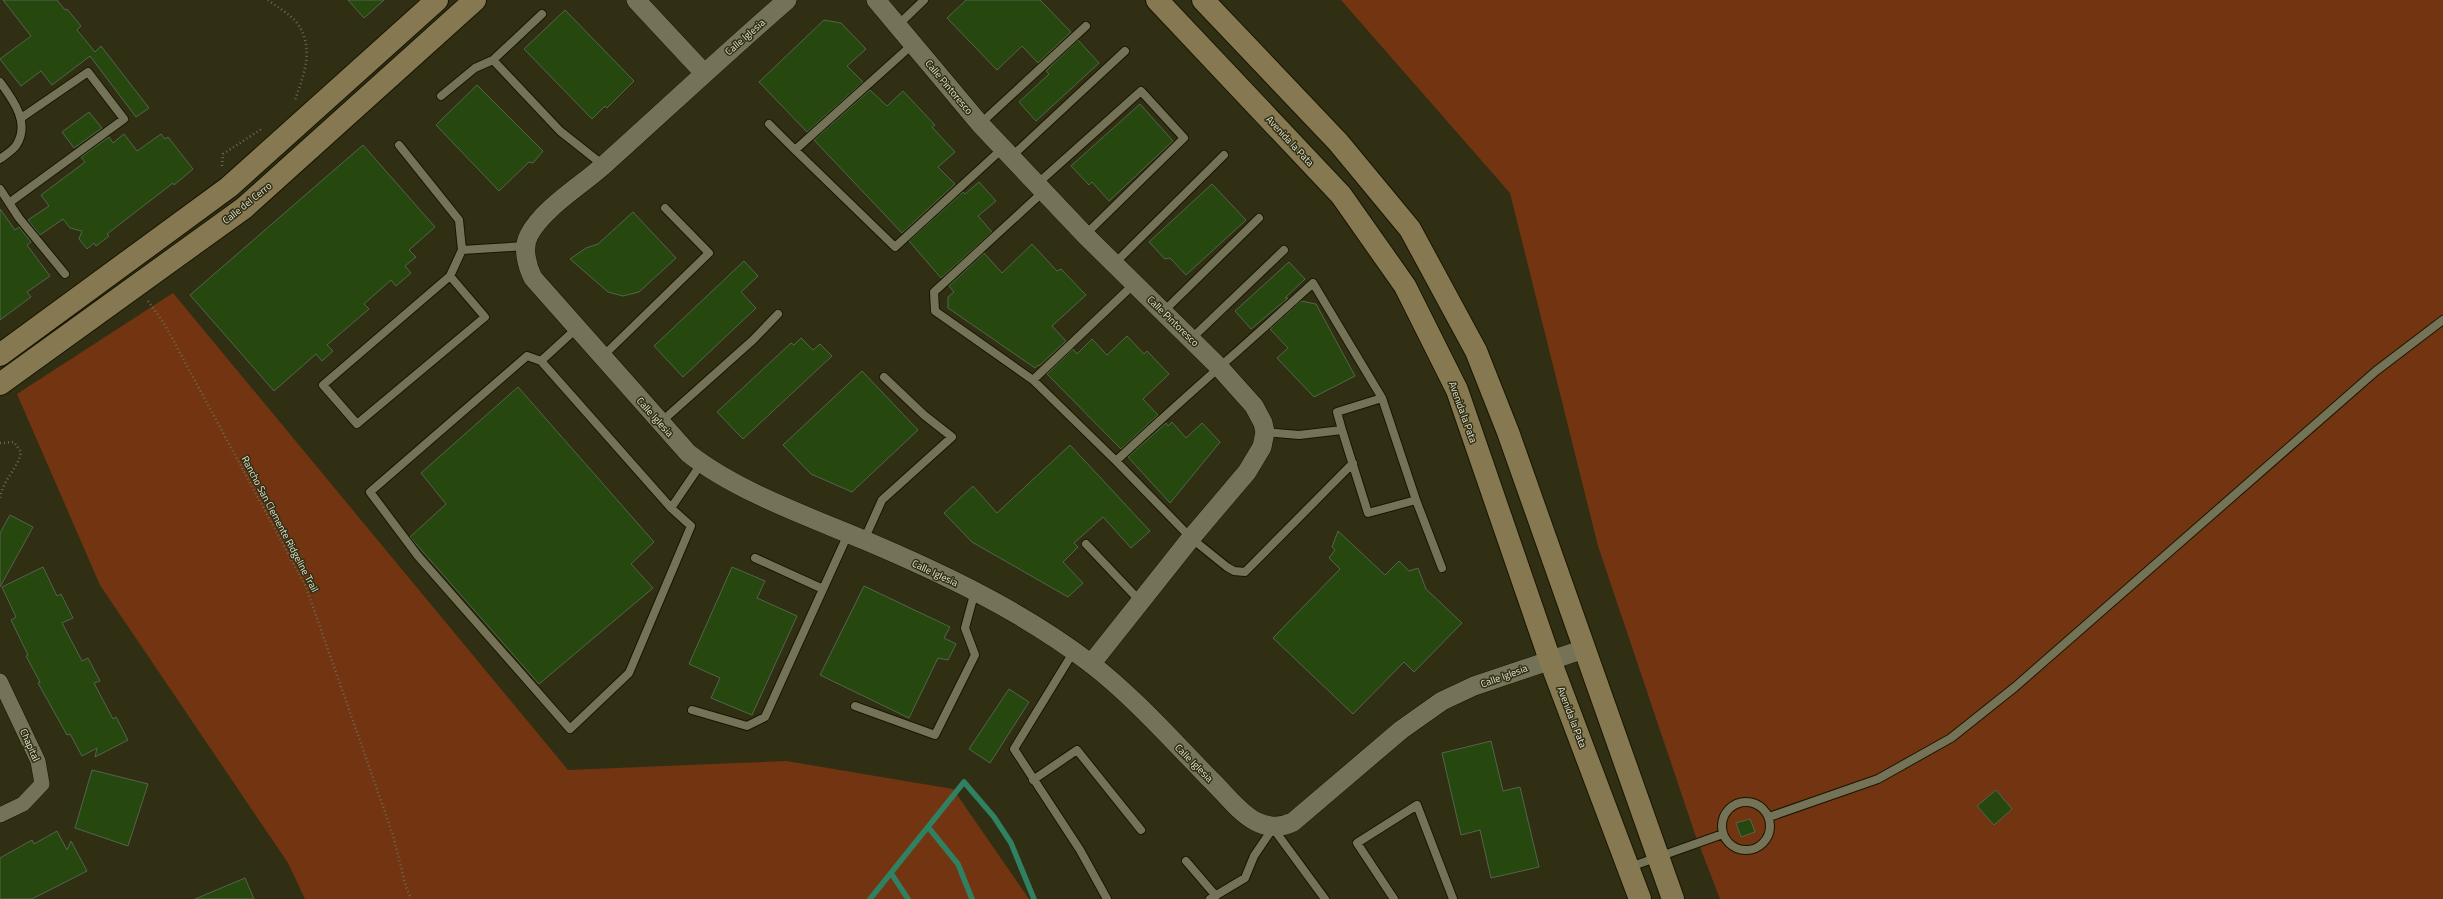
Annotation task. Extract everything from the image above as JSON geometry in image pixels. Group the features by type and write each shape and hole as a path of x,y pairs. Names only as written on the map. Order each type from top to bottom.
{"main road":[{"path":"0,355 229,187 437,0"},
{"name":"Calle del Cerro","path":"0,384 138,286 244,208 475,0"},
{"name":"Avenida la Pata","path":"1157,0 1341,196 1405,286 1457,390 1550,660 1640,899"},
{"path":"1203,0 1338,142 1410,229 1476,351 1508,432 1673,899"}],"street":[{"path":"636,0 704,73"},
{"name":"Calle Iglesia","path":"787,0 542,218 528,236 526,246 526,258 533,278 660,423 688,453 701,464 737,484 975,591 1023,617 1092,664 1146,714 1249,818 1273,828 1293,822 1401,730 1436,705 1474,686 1584,649"},
{"name":"Calle Pintoresco","path":"876,0 914,43 980,124 1085,235 1220,368 1254,406 1263,422 1264,432 1262,447 1255,461 1140,601 1092,664"},
{"name":"Chapital","path":"0,681 38,761 42,784 22,804 0,815"}],"lane":[{"path":"898,25 924,0"},
{"path":"441,96 475,68 493,60 542,14"},
{"path":"980,124 1086,26"},
{"path":"795,150 914,43"},
{"path":"769,124 895,247 1125,51"},
{"path":"493,60 560,131 603,165"},
{"path":"9,203 124,119 88,72 21,118"},
{"path":"0,82 12,98 21,118 21,133 16,145 0,158"},
{"path":"1085,235 1184,138 1140,91 934,292 935,311 1033,380 1116,461 1191,538 1234,571 1245,572 1353,463"},
{"path":"399,145 459,220 462,250 450,276 323,385 357,424 485,317 450,276"},
{"path":"1114,264 1224,155"},
{"path":"0,189 9,203 65,274"},
{"path":"602,357 709,253 665,208"},
{"path":"1163,312 1259,218"},
{"path":"462,250 526,246"},
{"path":"1191,339 1284,250"},
{"path":"1033,380 1134,284"},
{"path":"1116,461 1203,380 1220,368 1314,284 1382,398 1416,500 1442,568"},
{"path":"660,423 753,340 778,314"},
{"path":"1769,817 1878,780 1951,738 2015,687 2376,371 2443,320"},
{"path":"541,362 577,328"},
{"path":"527,356 541,362 671,508 691,526 629,673 570,729 418,556 370,492 527,356"},
{"path":"692,710 747,726 765,717 823,589 856,537 882,500 952,438 924,415 884,377"},
{"path":"1382,398 1337,412 1368,513 1416,500"},
{"path":"1264,432 1299,435 1342,430"},
{"path":"671,508 701,464"},
{"path":"1086,544 1140,601"},
{"path":"755,558 823,589"},
{"path":"855,706 935,736 975,655 965,628 975,591"},
{"path":"1074,651 1014,749 1080,850 1107,899"},
{"path":"1033,780 1078,750 1141,830"},
{"path":"1752,802 1759,805 1769,817 1769,833 1759,846 1752,850 1736,848 1729,843 1723,834 1722,821 1725,814 1736,804 1752,802"},
{"path":"1394,899 1357,843 1417,805 1453,899"},
{"path":"1186,861 1213,897 1245,878 1254,856 1273,828 1325,899"},
{"path":"1629,867 1723,834"}],"path":[{"name":"Rancho San Clemente Ridgeline Trail","path":"138,286 165,325 306,587 394,835 406,887 412,899"},
{"path":"0,443 14,442 21,452 19,463 8,478 0,499"}],"shaded area":[{"path":"1341,0 2443,0 2443,899 1720,899 1695,834 1598,546 1510,193"},
{"path":"173,293 568,770 786,761 953,789 1029,899 305,899 288,863 100,585 17,394"}],"building":[{"path":"3,0 57,0 65,10 67,9 81,26 77,30 95,52 101,46 149,108 136,117 90,56 52,85 41,71 21,86 0,59 31,36"},
{"path":"348,0 384,0 364,18"},
{"path":"966,0 1040,0 1071,32 1038,63 1022,46 997,70 947,18"},
{"path":"565,10 634,81 607,108 605,106 592,119 524,49"},
{"path":"824,20 841,23 866,49 847,66 863,82 807,132 759,82"},
{"path":"1078,40 1099,63 1036,121 1019,102 1049,74 1046,71"},
{"path":"477,85 543,151 533,163 529,162 499,191 436,125"},
{"path":"870,90 887,106 903,91 935,125 932,127 955,152 938,167 955,184 902,233 814,140"},
{"path":"1140,104 1173,141 1109,201 1092,182 1089,185 1071,166"},
{"path":"89,112 102,128 74,148 62,132"},
{"path":"124,134 137,151 161,134 165,139 168,137 193,169 174,185 173,183 107,234 109,236 96,246 94,243 87,249 79,239 82,231 70,228 63,219 40,235 28,220 49,206 41,195 85,162 81,157 109,137 113,143"},
{"path":"363,145 435,227 409,250 416,257 405,266 411,273 396,286 391,280 364,304 369,309 327,345 333,351 322,361 316,354 274,391 190,295"},
{"path":"979,182 996,201 978,216 992,232 941,278 909,241 963,192 965,194"},
{"path":"1212,184 1246,220 1186,275 1170,258 1165,259 1149,242"},
{"path":"0,209 15,230 19,227 31,242 27,245 50,276 27,292 31,297 0,320"},
{"path":"633,212 676,258 639,292 623,296 608,292 570,259 586,248 598,244"},
{"path":"1032,244 1057,271 1061,269 1086,295 1052,326 1066,341 1035,368 948,308 948,297 954,292 949,286 984,253 1002,273"},
{"path":"744,261 758,276 741,292 756,308 683,377 654,346"},
{"path":"1289,262 1305,279 1285,298 1288,298 1251,329 1235,311"},
{"path":"1301,301 1316,304 1355,376 1314,397 1277,358 1288,348 1270,329"},
{"path":"1127,336 1144,354 1147,351 1169,374 1143,399 1158,415 1121,449 1047,374 1073,349 1077,354 1092,339 1107,355"},
{"path":"801,338 813,350 820,344 832,356 743,439 717,412 791,343 794,345"},
{"path":"862,371 918,430 852,492 811,474 783,445"},
{"path":"518,387 654,542 631,564 653,588 539,684 410,537 446,504 421,473"},
{"path":"1172,422 1186,438 1202,423 1220,442 1170,503 1128,457 1166,423 1168,426"},
{"path":"1070,445 1150,531 1131,548 1103,517 1074,543 1078,547 1063,562 1083,583 1068,597 972,542 944,513 973,486 997,513"},
{"path":"10,515 33,527 0,587 0,533"},
{"path":"1338,531 1385,575 1399,561 1409,571 1418,568 1426,589 1462,623 1414,672 1404,662 1353,714 1273,638 1340,569 1329,558 1335,550 1332,547"},
{"path":"43,567 57,596 61,594 73,618 62,623 82,661 88,658 100,681 94,683 113,719 116,717 128,740 95,757 97,748 82,756 70,734 67,735 38,683 40,682 26,656 28,655 11,620 16,617 2,587"},
{"path":"732,567 765,581 757,598 797,616 752,715 711,698 720,678 689,664"},
{"path":"864,586 950,627 944,638 956,644 948,660 938,658 909,718 820,675"},
{"path":"1009,689 1029,702 990,763 969,749"},
{"path":"1491,741 1503,791 1520,787 1539,867 1491,878 1480,830 1461,835 1442,753"},
{"path":"92,770 148,784 128,846 75,828"},
{"path":"1996,790 2012,809 1994,825 1977,806"},
{"path":"1750,819 1755,832 1741,837 1736,823"},
{"path":"57,831 67,850 71,841 87,871 32,899 0,899 0,858 32,840 34,844"},
{"path":"245,878 254,899 195,899"}],"waterway":[{"path":"870,899 964,782 994,817 1011,843 1034,899"},
{"path":"928,827 958,864 972,899"},
{"path":"891,873 908,899"}]}
